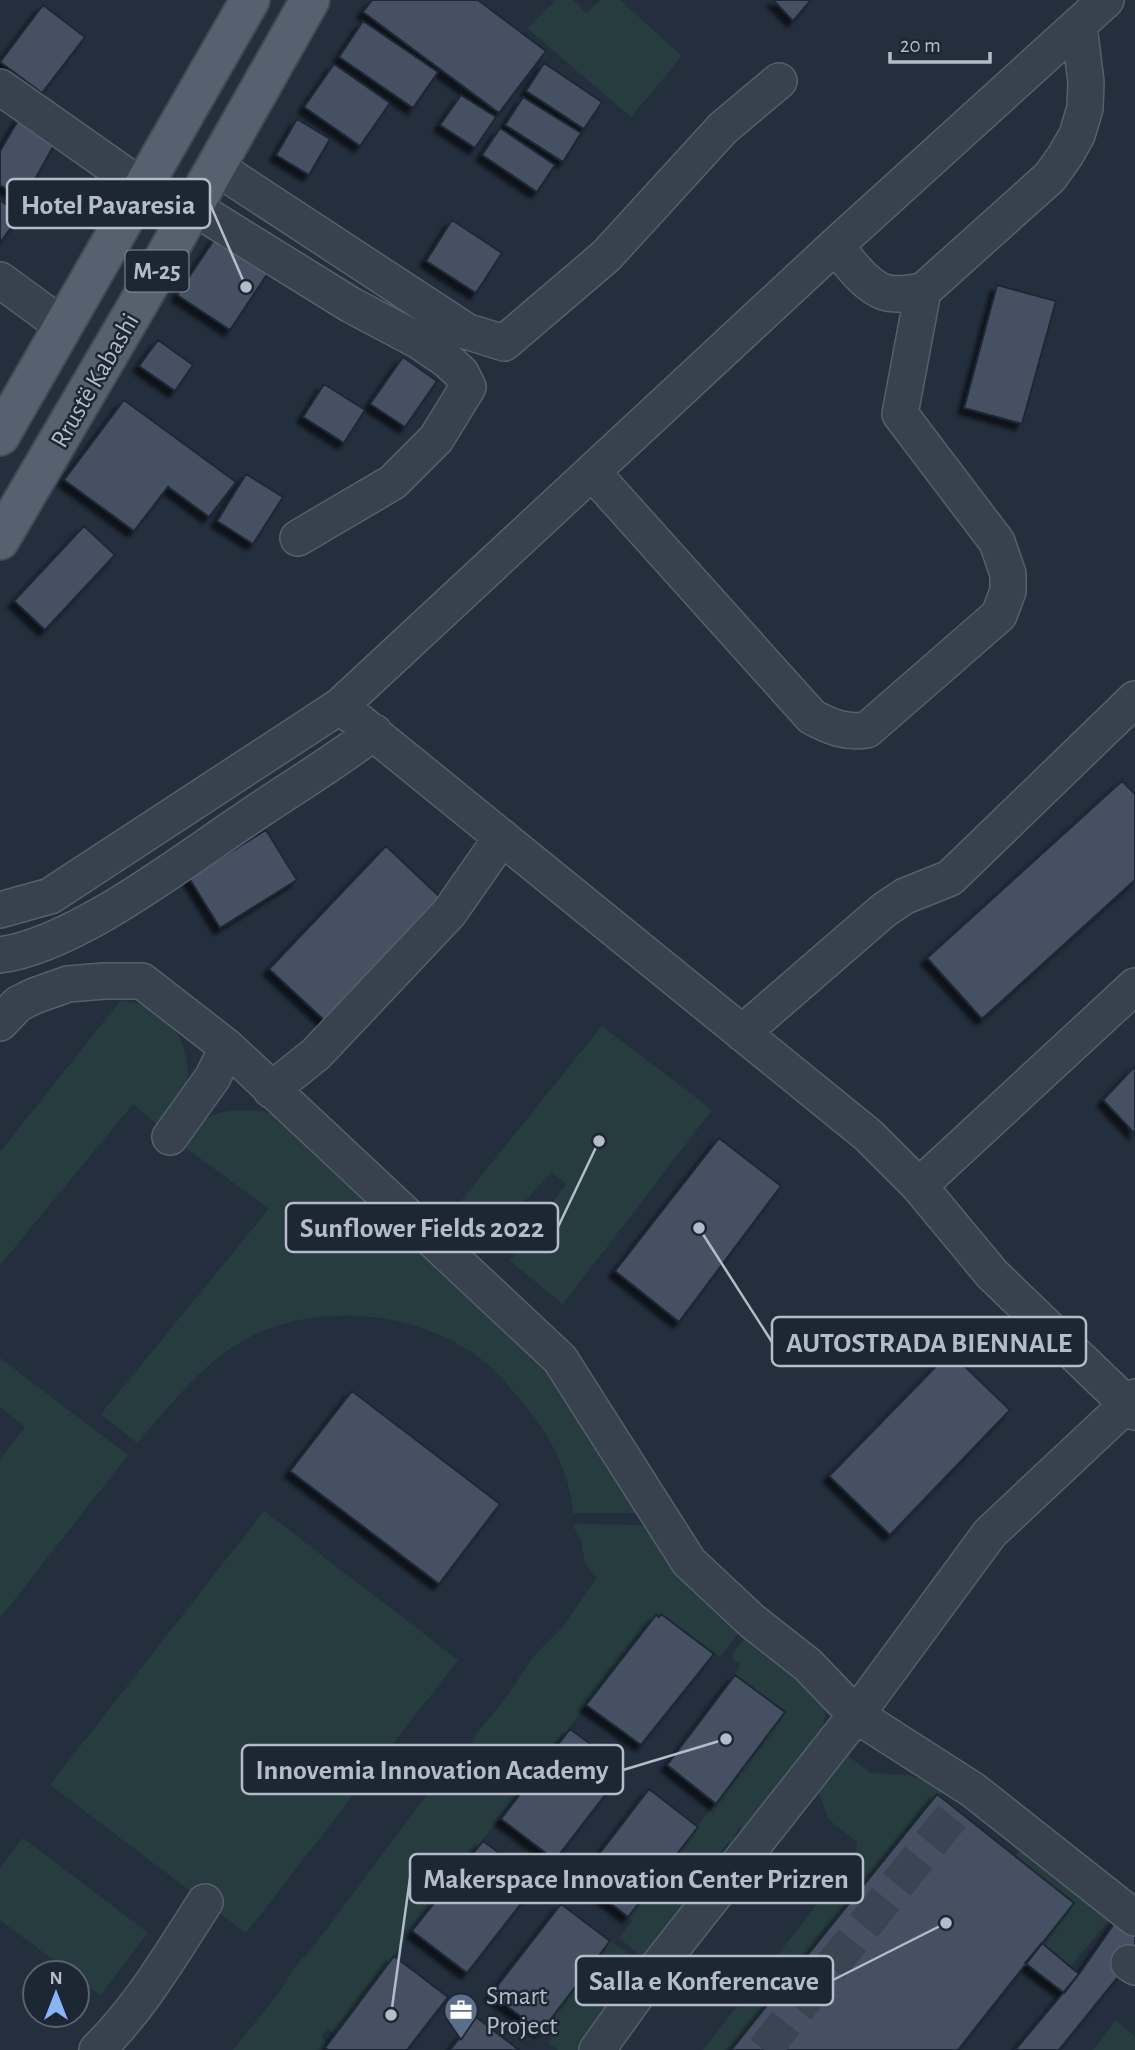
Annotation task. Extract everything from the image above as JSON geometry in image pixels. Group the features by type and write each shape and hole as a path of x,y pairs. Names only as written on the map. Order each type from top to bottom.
{"main road":[{"name":"Rrustë Kabashi","path":"0,540 310,0"},
{"name":"Rrustë Kabashi","path":"0,436 142,187 240,4"}],"street":[{"path":"0,910 50,895 340,706 835,246 1106,0"},
{"path":"835,246 871,285 884,293 923,291 1050,177 1066,156 1077,135 1085,108 1086,82 1079,26"},
{"path":"216,167 466,331 504,343 606,256 723,128 779,81"},
{"path":"0,87 142,187"},
{"path":"193,207 351,305 429,347 461,373 468,387 436,439 393,482 298,538"},
{"path":"0,280 63,326"},
{"path":"592,472 812,718 844,731 867,730 999,615 1008,591 1008,574 997,542 900,414 923,291"},
{"path":"742,1032 884,910 905,895 950,878 1135,699"},
{"path":"340,706 868,1135 919,1186 992,1274 1132,1405 990,1533 856,1715 648,1979 597,2050"},
{"path":"0,955 19,953 73,929 121,902 334,763 374,732"},
{"path":"271,1090 316,1054 449,913 502,837"},
{"path":"0,1023 18,1004 68,984 142,981 227,1048 560,1359 689,1562 752,1621 808,1665 856,1715 973,1790 1135,1918"},
{"path":"919,1186 1135,986"},
{"path":"170,1137 213,1077 227,1048"},
{"path":"97,2050 118,2028 151,1984 205,1902"}],"green space":[{"path":"556,0 573,0 586,13 601,0 620,0 682,56 631,117 527,28"},
{"path":"121,1000 155,1011 172,1026 183,1046 187,1061 186,1085 161,1128 133,1104 0,1265 0,1152"},
{"path":"602,1026 712,1110 563,1304 510,1261 566,1184 552,1172 487,1241 452,1212"},
{"path":"234,1110 264,1111 278,1117 544,1366 582,1420 637,1513 573,1513 568,1483 557,1455 533,1416 507,1384 483,1360 452,1340 398,1321 341,1315 312,1318 258,1333 207,1367 137,1443 101,1414 269,1209 178,1142 203,1121"},
{"path":"0,1358 128,1455 0,1618 0,1459 25,1427 0,1407"},
{"path":"264,1511 458,1660 246,1933 50,1785"},
{"path":"574,1524 644,1525 666,1559 743,1627 720,1657 661,1614 659,1617 656,1615 335,2034 328,2029 321,2037 326,2042 324,2050 233,2050 423,1800 471,1745 533,1657 565,1624 597,1577 584,1560 581,1540"},
{"path":"749,1632 822,1696 825,1718 822,1728 792,1774 748,1827 738,1829 732,1842 728,1843 712,1863 720,1871 708,1886 698,1879 682,1900 692,1907 649,1962 619,1938 632,1921 628,1917 785,1712 735,1675 740,1664 733,1660 732,1655"},
{"path":"845,1754 871,1773 907,1775 927,1780 941,1789 941,1797 937,1795 731,2050 703,2050 856,1851 857,1842 828,1819 818,1790"},
{"path":"23,1838 148,1933 100,1995 91,1988 91,1959 52,1959 0,1920 0,1868"},
{"path":"1025,1844 1113,1915 1070,1967 1042,1943 1074,1903 1015,1856"},
{"path":"610,1941 633,1957 638,1969 582,2050 558,2050 548,2043 552,2038 541,2032"},
{"path":"1116,2020 1135,2037 1135,2050 1093,2050"}],"building":[{"path":"372,0 478,0 546,51 499,113 363,12"},
{"path":"773,0 811,0 793,21"},
{"path":"43,5 85,37 42,93 0,62"},
{"path":"363,21 438,72 413,108 339,57"},
{"path":"544,63 602,102 584,129 526,91"},
{"path":"334,64 390,103 360,146 304,107"},
{"path":"461,95 496,117 475,148 440,125"},
{"path":"523,97 581,133 563,162 505,125"},
{"path":"20,117 58,138 24,199 0,185 0,151"},
{"path":"297,119 330,139 309,175 276,155"},
{"path":"500,128 555,165 537,192 482,155"},
{"path":"0,200 20,215 0,243"},
{"path":"452,220 502,253 476,293 426,261"},
{"path":"217,235 270,270 230,330 177,295"},
{"path":"997,285 1056,301 1022,424 964,408"},
{"path":"158,340 193,365 175,391 139,366"},
{"path":"403,357 437,381 405,427 370,404"},
{"path":"324,384 365,410 344,443 303,417"},
{"path":"124,400 236,482 209,517 168,487 134,531 64,480"},
{"path":"246,474 283,497 253,544 217,521"},
{"path":"84,526 115,555 45,630 14,601"},
{"path":"1122,781 1135,794 1135,880 982,1019 927,958"},
{"path":"266,830 297,880 220,928 189,878"},
{"path":"386,846 441,898 325,1021 269,969"},
{"path":"1135,1066 1135,1134 1103,1100"},
{"path":"719,1138 781,1186 679,1322 615,1271"},
{"path":"950,1352 1010,1410 890,1535 829,1476"},
{"path":"352,1391 500,1504 439,1584 290,1471"},
{"path":"661,1614 714,1654 641,1745 586,1705 656,1615 659,1617"},
{"path":"735,1675 785,1712 716,1804 667,1765"},
{"path":"570,1729 619,1765 616,1769 622,1773 555,1860 501,1819"},
{"path":"649,1789 698,1827 628,1917 580,1879"},
{"path":"937,1794 1074,1903 958,2050 731,2050"},
{"path":"937,1794 1074,1903 958,2050 731,2050"},
{"path":"483,1841 538,1882 467,1973 412,1931"},
{"path":"561,1904 610,1941 541,2032 491,1994"},
{"path":"1118,1918 1135,1933 1135,1956 1059,2050 1015,2050 1079,1974"},
{"path":"1042,1943 1079,1974 1064,1993 1025,1963"},
{"path":"394,1956 448,1997 407,2050 325,2048"},
{"path":"476,2017 519,2050 450,2050"}],"tunnel":[{"path":"764,2050 973,1790"}],"place":[{"name":"Hotel Pavaresia","path":"246,287"},
{"name":"Sunflower Fields 2022","path":"599,1141"},
{"name":"AUTOSTRADA BIENNALE","path":"699,1228"},
{"name":"Innovemia Innovation Academy","path":"726,1739"},
{"name":"Salla e Konferencave","path":"946,1923"},
{"name":"Makerspace Innovation Center Prizren","path":"391,2015"},
{"name":"Smart Project","path":"461,2040"}]}
